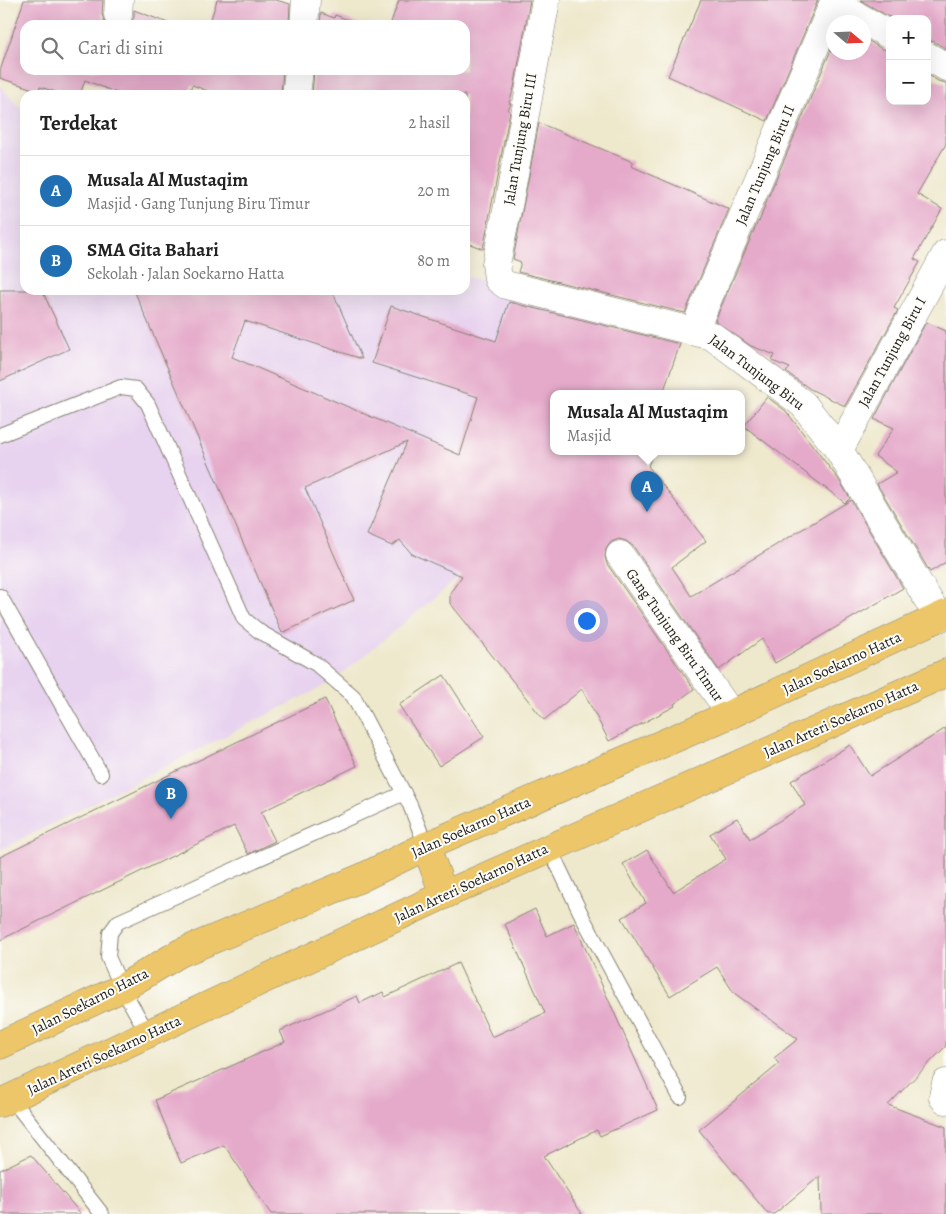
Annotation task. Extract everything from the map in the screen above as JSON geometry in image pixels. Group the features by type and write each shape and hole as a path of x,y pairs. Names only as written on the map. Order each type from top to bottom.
{"main road":[{"name":"Jalan Soekarno Hatta","path":"0,1045 122,988 180,953 361,878 426,846 731,714 943,616"},
{"name":"Jalan Arteri Soekarno Hatta","path":"6,1101 444,894 946,672"},
{"path":"426,846 444,894"}],"street":[{"path":"304,20 306,0"},
{"name":"Jalan Tunjung Biru III","path":"498,279 496,264 546,0"},
{"path":"835,2 886,33"},
{"name":"Jalan Tunjung Biru II","path":"694,331 835,2"},
{"path":"931,58 946,67"},
{"path":"297,90 298,75"},
{"name":"Jalan Tunjung Biru I","path":"839,450 946,254"},
{"name":"Jalan Tunjung Biru","path":"498,279 506,285 712,336 803,404 839,450 943,616"},
{"name":"Gang Tunjung Biru Timur","path":"620,555 731,714"},
{"path":"946,1083 943,1097 946,1100"}],"lane":[{"path":"0,436 121,387 136,389 148,404 244,619 260,632 316,664 353,696 404,793 426,846"},
{"path":"0,596 101,774"},
{"path":"148,1034 122,988 108,957 110,933 118,922 404,793"},
{"path":"548,847 583,918 680,1097"},
{"path":"6,1101 102,1214"}],"shaded area":[{"path":"0,86 20,107 20,295 470,295 470,277 611,317 590,390 550,390 550,455 571,455 557,500 332,682 0,850"}],"building":[{"path":"24,0 103,0 104,20 20,20 20,75 283,75 281,90 206,90 192,85 190,90 110,90 85,80 82,90 49,90 40,87 39,90 36,90 0,78 0,71"},
{"path":"217,0 276,0 290,4 289,20 211,20"},
{"path":"399,0 530,0 514,88 509,103 511,104 508,110 510,111 483,249 470,244 470,90 312,90 314,75 470,75 470,20 392,20"},
{"path":"701,0 818,0 767,121 668,76"},
{"path":"860,0 946,0 946,49 931,41 931,15 886,15"},
{"path":"134,10 160,20 132,20"},
{"path":"321,13 334,18 335,15 348,20 320,20"},
{"path":"871,42 886,50 886,105 931,105 931,77 946,83 946,144 917,194 942,209 914,259 920,262 894,308 898,310 845,406 810,389 786,372 790,368 772,361 775,355 751,346 715,321 827,60 871,60"},
{"path":"539,123 633,162 631,166 729,209 685,313 518,272 521,262 513,259"},
{"path":"0,290 20,290 20,295 44,295 69,349 0,381"},
{"path":"136,295 334,295 362,359 245,321 232,357 460,455 478,397 372,363 391,306 496,341 509,302 680,344 664,390 550,390 550,455 652,455 648,466 706,541 672,567 691,596 851,500 903,588 775,663 762,639 719,670 633,546 619,539 611,542 606,549 605,557 607,564 694,689 674,704 675,706 609,741 582,689 544,720 450,603 450,593 462,576 412,554 400,540 392,546 367,535 407,442 305,488 354,600 282,633"},
{"path":"926,322 946,331 946,562 930,572 877,484 897,472 875,456 894,428 874,419"},
{"path":"767,397 786,411 839,480 850,498 845,503 745,427"},
{"path":"444,675 484,737 439,766 399,705"},
{"path":"325,699 357,766 261,812 275,841 248,854 234,826 0,940 0,857"},
{"path":"946,728 946,1046 888,1105 946,1127 946,1214 821,1214 820,1176 774,1214 768,1214 699,1130 779,1064 774,1058 798,1039 734,993 717,967 670,996 622,918 646,903 623,864 647,850 673,892 726,859 710,834 737,818 750,839 805,805 791,781 850,745 870,776"},
{"path":"535,909 547,936 574,923 658,1110 600,1136 597,1130 544,1156 582,1214 271,1214 224,1145 181,1163 155,1100 285,1042 280,1031 357,996 360,1003 383,992 385,997 458,963 492,1037 545,1013 505,924"},
{"path":"31,1155 81,1214 0,1214 0,1170"}],"place":[{"name":"Musala Al Mustaqim","path":"647,512"},
{"name":"SMA Gita Bahari","path":"171,819"}]}
